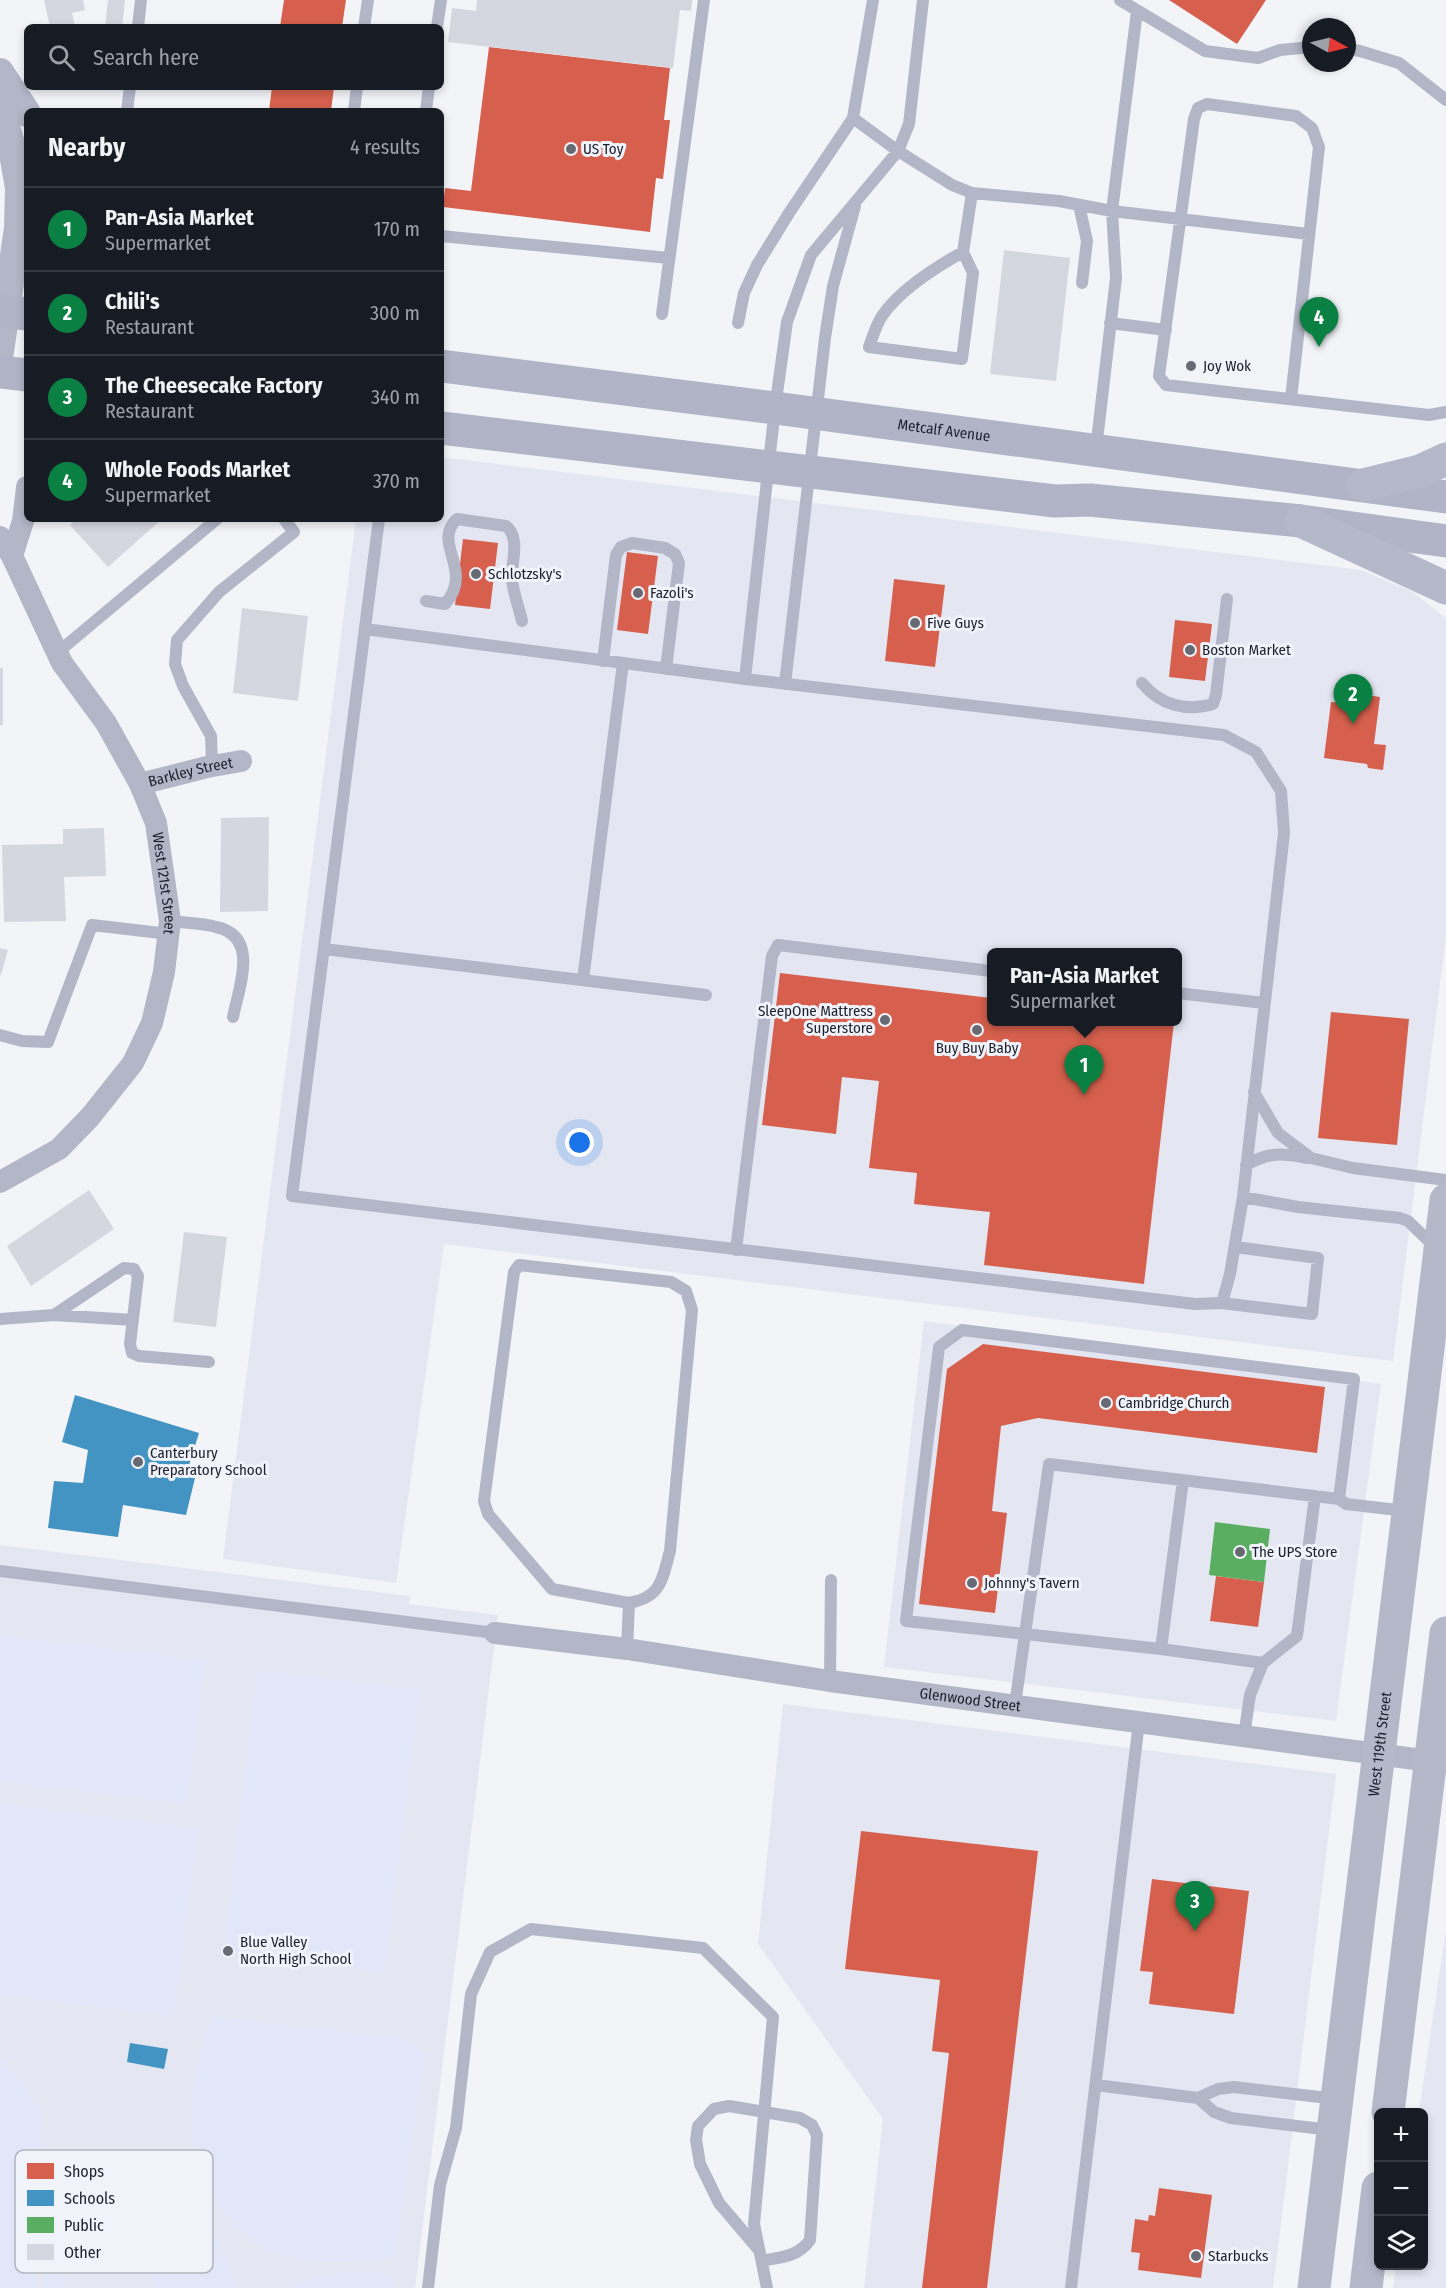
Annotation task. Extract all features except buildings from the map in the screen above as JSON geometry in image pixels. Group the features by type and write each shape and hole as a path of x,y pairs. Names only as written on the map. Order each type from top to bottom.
{"main road":[{"name":"Metcalf Avenue","path":"444,366 1446,497"},
{"path":"0,372 24,375"},
{"path":"444,428 1054,501 1090,500 1301,521 1446,541"},
{"path":"1363,485 1420,471 1446,459"},
{"path":"1301,521 1446,588"},
{"name":"West 119th Street","path":"1314,2288 1446,1200"},
{"path":"1389,2108 1438,1762 1446,1633"},
{"path":"1366,2288 1375,2216"}],"street":[{"path":"0,72 24,108"},
{"path":"0,82 2,113 12,147 19,188 11,312 0,352"},
{"name":"West 121st Street","path":"0,1182 59,1149 90,1117 133,1063 152,1023 164,972 170,928 156,823 140,784 106,723 62,663 4,549 23,521 24,512"},
{"name":"Barkley Street","path":"140,784 242,761"},
{"name":"Glenwood Street","path":"495,1633 627,1649 830,1681 1438,1762"}],"lane":[{"path":"138,24 141,0"},
{"path":"364,24 368,0"},
{"path":"437,24 441,0"},
{"path":"662,314 704,0"},
{"path":"738,323 744,293 758,265 789,213 853,118 873,0"},
{"path":"746,679 768,468 787,322 811,255 898,151 909,124 923,0"},
{"path":"1120,0 1205,51 1258,57 1280,50 1302,48"},
{"path":"1096,450 1116,278 1112,211 1137,11"},
{"path":"1356,52 1399,63 1446,100"},
{"path":"128,108 130,90"},
{"path":"354,108 357,90"},
{"path":"426,108 429,90"},
{"path":"1291,399 1319,147 1312,128 1296,117 1207,104 1198,108 1194,119 1159,376 1166,385 1429,415 1446,412"},
{"path":"853,118 898,151 952,185 972,192 1309,234"},
{"path":"963,252 945,262 901,295 882,316 869,347 962,359 973,273 963,252 972,192"},
{"path":"785,684 815,414 833,286 856,202"},
{"path":"1079,205 1088,241 1082,283"},
{"path":"444,236 669,258"},
{"path":"1110,323 1166,330"},
{"path":"426,601 445,604 453,595 457,566 448,542 450,525 457,519 506,526 512,530 515,540 512,580 522,621"},
{"path":"57,652 213,522"},
{"path":"212,766 211,736 183,686 175,664 177,639 219,592 294,532 286,522"},
{"path":"379,522 292,1196 1195,1304 1222,1303 1312,1314 1318,1258 1235,1247"},
{"path":"603,661 616,555 621,547 632,543 665,548 675,554 679,563 666,669"},
{"path":"1142,683 1163,701 1177,706 1200,708 1213,704 1227,599"},
{"path":"365,629 785,684 1224,735 1256,752 1281,791 1284,833 1243,1197 1235,1247 1222,1303"},
{"path":"583,980 623,663"},
{"path":"0,1035 22,1041 48,1042 92,925 217,927 233,933 241,942 244,955 233,1017"},
{"path":"736,1250 772,956 778,945 987,971"},
{"path":"324,949 706,995"},
{"path":"1182,994 1264,1003"},
{"path":"1254,1092 1278,1133 1311,1158"},
{"path":"1246,1165 1260,1157 1281,1153 1353,1168 1446,1180"},
{"path":"1243,1197 1298,1207 1400,1218 1408,1221 1440,1251"},
{"path":"519,1265 671,1282 686,1291 692,1310 670,1551 660,1588 642,1600 629,1603 552,1589 488,1514 486,1508 484,1501 514,1272 519,1265"},
{"path":"54,1315 124,1268 134,1269 138,1276 130,1344 132,1353 139,1356 209,1362"},
{"path":"0,1319 54,1315 133,1320"},
{"path":"1263,1662 906,1621 939,1347 962,1330 1354,1380 1339,1499"},
{"path":"1015,1705 1024,1635 1029,1621 1049,1464 1339,1499 1346,1504 1408,1511"},
{"path":"1161,1649 1183,1480"},
{"path":"1244,1736 1250,1695 1263,1662 1297,1635 1315,1496"},
{"path":"0,1571 495,1633"},
{"path":"830,1681 831,1580"},
{"path":"627,1649 629,1603"},
{"path":"1071,2288 1139,1722"},
{"path":"428,2288 440,2185 456,2128 471,1994 490,1953 531,1929 703,1948 773,2017 754,2224 767,2288"},
{"path":"1096,2085 1198,2098 1218,2089 1234,2087 1336,2115"},
{"path":"1198,2098 1214,2112 1231,2118 1336,2115"},
{"path":"729,2106 800,2118 812,2126 817,2135 810,2240 802,2250 791,2255 761,2256 719,2203 700,2164 696,2140 698,2126 714,2109 729,2106"}],"shaded area":[{"path":"444,457 1361,570 1411,591 1446,618 1446,936 1393,1361 444,1244 396,1583 223,1559 356,522 444,522"},
{"path":"924,1321 1381,1384 1336,1721 884,1667"},
{"name":"Blue Valley North High School","path":"0,1545 410,1596 409,1604 498,1615 415,2288 0,2288"},
{"path":"0,1635 205,1660 187,1804 0,1782"},
{"path":"258,1669 420,1690 384,1973 223,1952"},
{"path":"783,1704 1336,1774 1273,2288 864,2288 883,2119 758,1944"},
{"path":"0,1804 198,1828 174,2016 0,1995"},
{"path":"1446,1929 1446,2288 1393,2288 1395,2270 1428,2270 1428,2108 1420,2108"},
{"path":"213,2016 410,2039 424,2056 395,2257 329,2262 295,2258 279,2254 253,2242 226,2215 213,2196 213,2150 195,2150 193,2143 191,2118 193,2093 204,2042"},
{"path":"0,2059 22,2082 43,2116 39,2150 15,2150 15,2273 37,2273 35,2288 0,2288"},
{"path":"213,2234 227,2259 236,2288 156,2288 150,2274 213,2273"},
{"path":"360,2271 394,2275 394,2288 287,2288 313,2277"},
{"path":"46,2273 65,2273 63,2288 44,2288"}],"place":[{"name":"US Toy","path":"571,149"},
{"name":"Whole Foods Market","path":"1319,347"},
{"name":"Joy Wok","path":"1191,366"},
{"name":"Schlotzsky's","path":"476,574"},
{"name":"Fazoli's","path":"638,593"},
{"name":"Five Guys","path":"915,623"},
{"name":"Boston Market","path":"1190,650"},
{"name":"Chili's","path":"1353,724"},
{"name":"SleepOne Mattress Superstore","path":"885,1020"},
{"name":"Buy Buy Baby","path":"977,1030"},
{"name":"Pan-Asia Market","path":"1084,1095"},
{"name":"Cambridge Church","path":"1106,1403"},
{"name":"Canterbury Preparatory School","path":"138,1462"},
{"name":"The UPS Store","path":"1240,1552"},
{"name":"Johnny's Tavern","path":"972,1583"},
{"name":"The Cheesecake Factory","path":"1195,1931"},
{"name":"Blue Valley North High School","path":"228,1951"},
{"name":"Starbucks","path":"1196,2256"}]}
